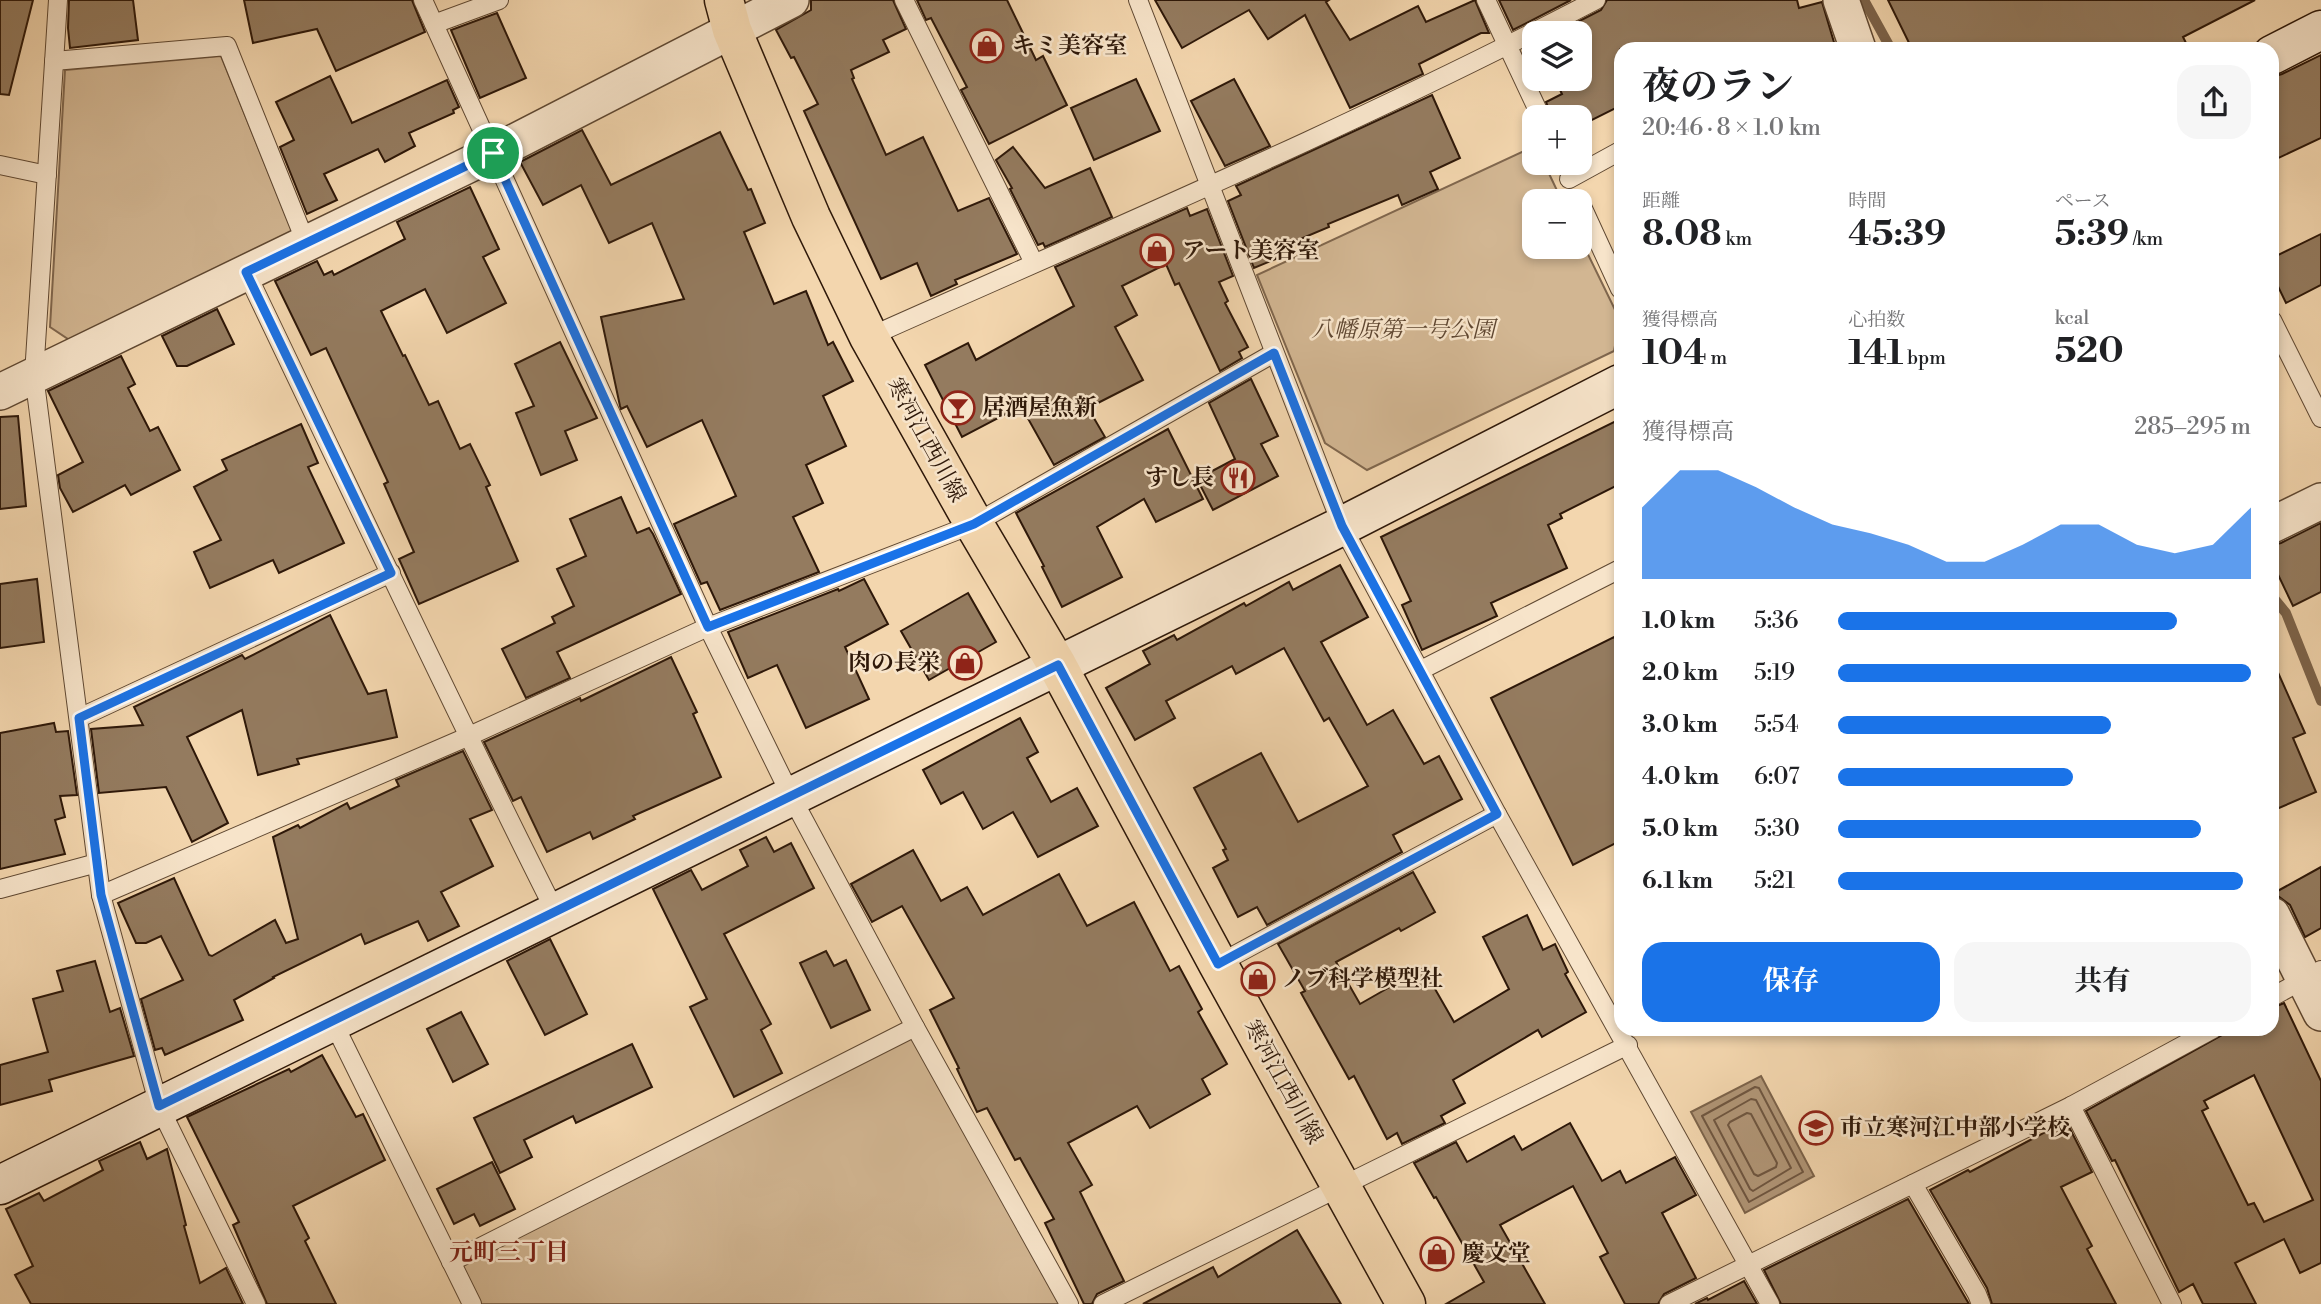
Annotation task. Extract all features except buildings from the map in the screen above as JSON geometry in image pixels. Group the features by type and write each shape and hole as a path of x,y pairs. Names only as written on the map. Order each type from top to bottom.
{"main road":[{"name":"寒河江西川線","path":"726,7 811,217 869,337 974,524 1058,665 1218,964 1406,1304"}],"street":[{"path":"0,392 493,153 726,7 791,0"},
{"path":"1841,0 1856,42"},
{"path":"2279,51 2321,30"},
{"path":"0,1185 1342,526 1614,387"},
{"path":"2279,522 2321,502"},
{"path":"2279,925 2313,975 2321,1013"}],"lane":[{"path":"58,0 34,375 101,895 159,1106 256,1304"},
{"path":"423,0 708,627 791,796 915,1027 1069,1304"},
{"path":"434,24 499,0"},
{"path":"904,0 1034,263"},
{"path":"1138,0 1342,526 1422,670 1497,814 1614,1020"},
{"path":"1486,0 1535,105"},
{"path":"869,337 1210,186 1508,46 1596,0"},
{"path":"54,61 227,46 306,243"},
{"path":"1592,161 1614,153"},
{"path":"0,165 47,175"},
{"path":"1592,228 1614,276"},
{"path":"246,272 467,737 556,913"},
{"path":"2279,334 2321,418"},
{"path":"101,895 467,737 708,627 974,524 1274,353"},
{"path":"1422,670 1614,572"},
{"path":"79,718 391,573"},
{"path":"1218,964 1497,814"},
{"path":"0,889 97,863"},
{"path":"2279,993 2313,975"},
{"path":"333,1022 472,1304"},
{"path":"451,1262 915,1027"},
{"path":"1623,1036 1770,1304"},
{"path":"1669,1304 2071,1106 2200,1036"},
{"path":"1103,1304 1628,1045"},
{"path":"2071,1106 2172,1304"},
{"path":"1913,1184 1980,1304"}],"green space":[{"path":"221,56 293,233 71,341 50,327 65,70"},
{"name":"八幡原第一号公園","path":"1522,152 1522,175 1550,175 1556,189 1522,189 1522,259 1590,259 1614,308 1614,351 1367,470 1325,443 1257,275"},
{"path":"915,1027 1069,1304 472,1304 451,1262"}],"water":[{"path":"1761,1076 1814,1176 1745,1213 1691,1112"}],"waterway":[{"path":"1864,0 1887,42"},
{"path":"2279,604 2286,613 2321,701"}],"place":[{"name":"キミ美容室","path":"987,46"},
{"name":"アート美容室","path":"1157,251"},
{"name":"居酒屋魚新","path":"958,408"},
{"name":"すし長","path":"1238,478"},
{"name":"肉の長栄","path":"965,663"},
{"name":"ノブ科学模型社","path":"1258,979"},
{"name":"市立寒河江中部小学校","path":"1816,1128"},
{"name":"慶文堂","path":"1437,1254"}],"district":[{"name":"元町三丁目","path":"509,1253"}],"route":[{"path":"493,153 708,627 974,524 1274,353 1342,526 1422,670 1497,814 1218,964 1058,665 159,1106 101,895 79,718 391,573 246,272 493,153"}]}
